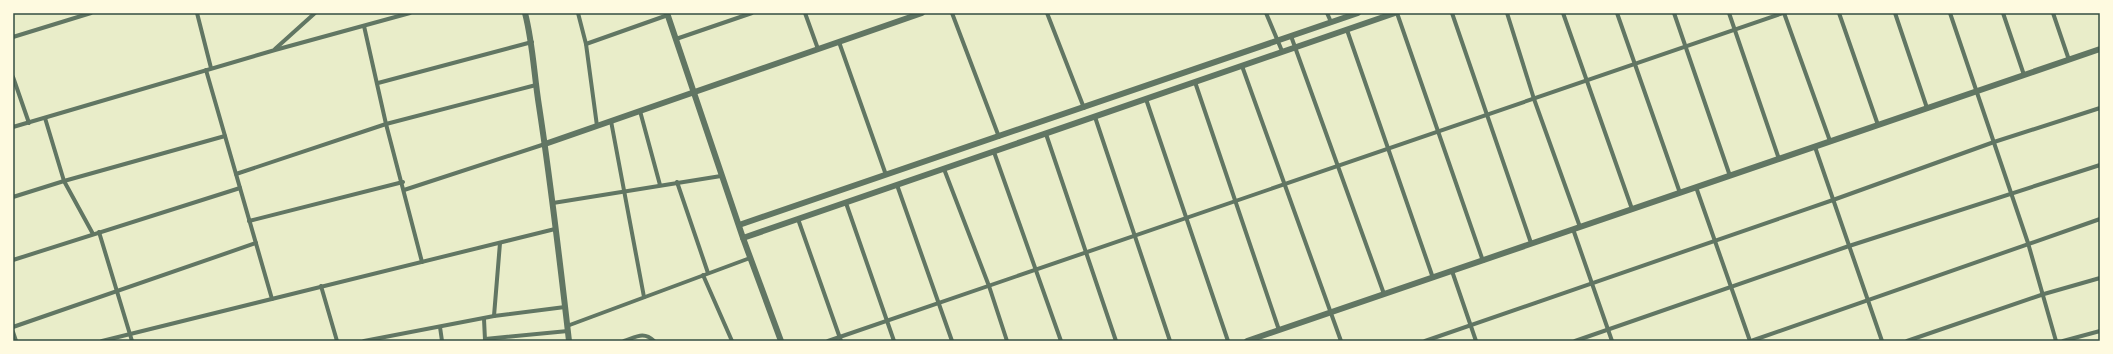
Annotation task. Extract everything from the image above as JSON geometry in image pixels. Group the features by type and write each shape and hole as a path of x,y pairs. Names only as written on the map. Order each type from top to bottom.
{"street":[{"path":"13,37 90,13"},
{"path":"197,13 211,68"},
{"path":"275,50 315,13"},
{"path":"13,127 211,68 410,13"},
{"path":"525,13 532,42 568,341"},
{"path":"578,13 586,44 597,126"},
{"path":"676,40 752,13"},
{"path":"805,13 818,49"},
{"path":"404,190 611,122 922,13"},
{"path":"952,13 999,137"},
{"path":"1047,13 1084,108"},
{"path":"1266,13 1282,52"},
{"path":"1327,13 1331,22"},
{"path":"739,225 1358,13"},
{"path":"743,238 1396,13 1483,261"},
{"path":"1452,13 1532,244"},
{"path":"1507,13 1534,98 1580,227"},
{"path":"1563,13 1632,209"},
{"path":"1617,13 1680,193"},
{"path":"1674,13 1730,176"},
{"path":"1729,13 1779,159"},
{"path":"828,341 840,339 938,303 1784,13 1830,141"},
{"path":"1839,13 1878,125"},
{"path":"1895,13 1927,108"},
{"path":"1950,13 2028,243 2044,294 2056,341"},
{"path":"2003,13 2024,74"},
{"path":"2053,13 2069,60"},
{"path":"586,44 668,14 721,176 781,341"},
{"path":"364,26 386,124 403,182 422,262"},
{"path":"1347,30 1433,278"},
{"path":"1291,36 1384,294"},
{"path":"378,83 532,42"},
{"path":"839,42 886,175"},
{"path":"1247,341 1815,147 1976,90 2100,49"},
{"path":"1215,63 1219,74"},
{"path":"1242,66 1341,341"},
{"path":"206,70 272,299"},
{"path":"13,77 29,122"},
{"path":"1195,82 1234,202 1279,330"},
{"path":"236,174 386,124 536,85"},
{"path":"1146,99 1228,341"},
{"path":"1425,341 1833,200 1994,142 2100,108"},
{"path":"640,111 660,185"},
{"path":"1095,117 1170,341"},
{"path":"45,118 64,181 93,234"},
{"path":"611,122 644,297"},
{"path":"1046,134 1116,341"},
{"path":"13,197 64,181 225,136"},
{"path":"1815,147 1882,341"},
{"path":"994,152 1061,341"},
{"path":"1575,341 1849,246 2100,165"},
{"path":"944,169 989,286 1007,341"},
{"path":"552,203 721,176"},
{"path":"249,221 403,182"},
{"path":"677,182 708,273"},
{"path":"897,185 952,341"},
{"path":"1696,187 1750,341 2100,219"},
{"path":"13,260 240,188"},
{"path":"846,203 894,341"},
{"path":"798,219 840,339"},
{"path":"102,341 555,229"},
{"path":"1573,229 1612,341"},
{"path":"99,232 132,341"},
{"path":"13,327 256,243"},
{"path":"494,316 500,243"},
{"path":"484,319 485,340 567,328 644,297 750,258"},
{"path":"1452,271 1476,341"},
{"path":"703,275 732,341"},
{"path":"1907,341 2044,294 2100,278"},
{"path":"321,286 337,341"},
{"path":"364,341 440,328 494,316 565,307"},
{"path":"440,328 442,341"},
{"path":"2063,341 2100,331"},
{"path":"13,332 16,341"},
{"path":"624,341 642,334 649,336 654,341"}]}
